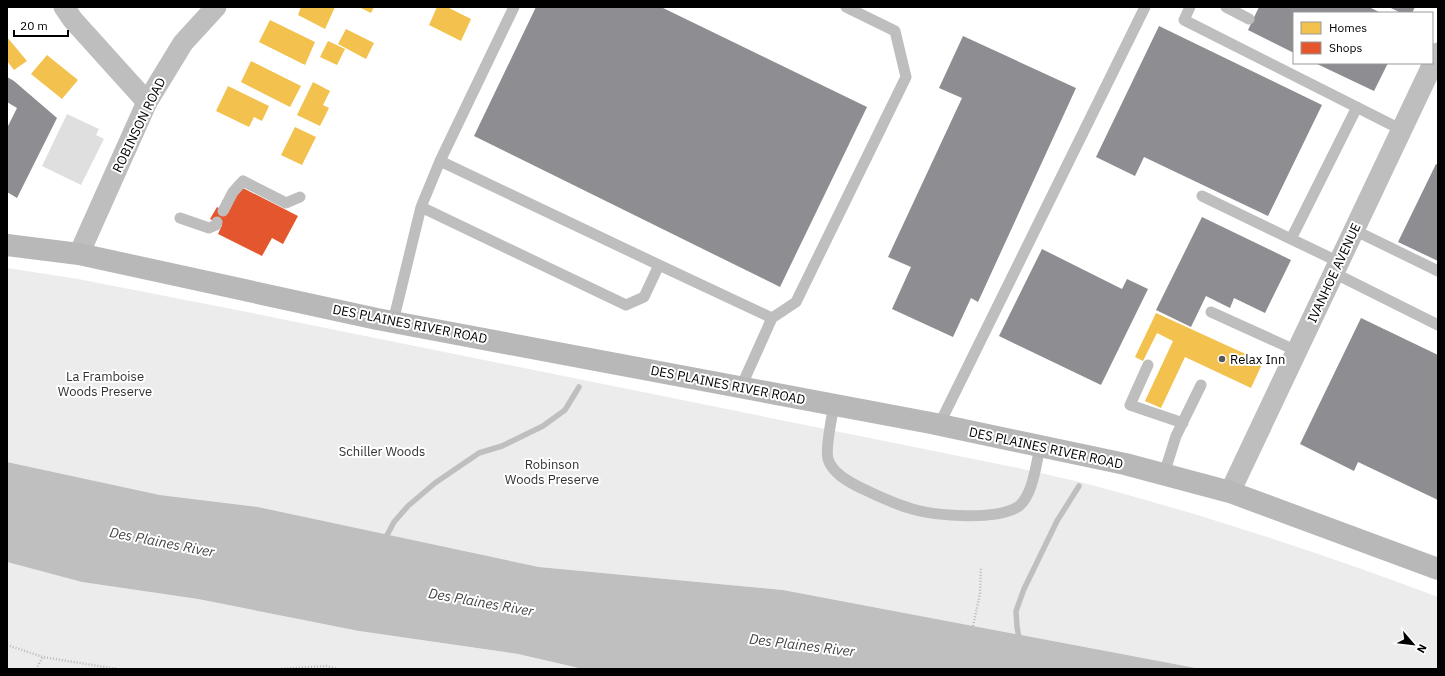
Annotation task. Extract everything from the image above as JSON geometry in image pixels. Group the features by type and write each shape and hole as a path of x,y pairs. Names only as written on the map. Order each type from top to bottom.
{"main road":[{"name":"DES PLAINES RIVER ROAD","path":"7,245 79,254 393,322 939,425 1125,464 1230,492 1438,569"}],"street":[{"path":"64,7 73,20 147,102"},
{"name":"ROBINSON ROAD","path":"79,254 147,102 183,43 216,7"},
{"name":"IVANHOE AVENUE","path":"1433,64 1438,53"},
{"name":"IVANHOE AVENUE","path":"1230,492 1433,64"}],"lane":[{"path":"393,322 421,207 440,161 514,7"},
{"path":"741,387 772,318 796,302 906,77 895,31 846,7"},
{"path":"939,425 1145,7"},
{"path":"1190,7 1184,20 1402,130"},
{"path":"1226,7 1249,19"},
{"path":"1291,239 1357,107"},
{"path":"440,161 772,318"},
{"path":"223,211 233,192 243,181 286,203 300,196"},
{"path":"1202,196 1291,239 1336,268 1438,326"},
{"path":"421,207 626,305 644,297 659,265"},
{"path":"180,218 209,228 216,225 217,222"},
{"path":"1354,230 1438,271"},
{"path":"1210,312 1296,351"},
{"path":"1148,365 1130,405 1182,423"},
{"path":"1164,474 1176,436 1201,385"},
{"path":"834,405 827,458 832,468 855,485 883,499 912,509 936,514 984,515 1009,512 1020,505 1027,495 1032,483 1040,447"}],"path":[{"path":"973,626 980,594 981,567"},
{"path":"7,645 43,657 117,669"},
{"path":"36,669 43,657"},
{"path":"278,669 326,666 339,669"}],"green space":[{"name":"Schiller Woods","path":"7,268 78,279 237,310 1023,469 1080,482 1185,511 1354,566 1438,597 1438,669 1201,669 783,590 539,567 258,507 160,495 7,462"},
{"path":"7,562 82,582 198,599 359,631 518,654 583,669 7,669"}],"water":[{"name":"Des Plaines River","path":"7,462 160,495 258,507 539,567 783,590 1201,669 583,669 518,654 359,631 198,599 82,582 7,562"}],"building: Homes":[{"path":"301,7 335,7 325,29 298,15"},
{"path":"359,7 374,7 371,13"},
{"path":"437,7 447,7 471,19 461,41 429,25"},
{"path":"270,20 315,42 305,65 259,42"},
{"path":"346,29 374,43 366,59 338,44"},
{"path":"7,37 27,61 14,70 7,61"},
{"path":"328,41 345,49 337,65 320,57"},
{"path":"47,55 78,80 62,99 31,74"},
{"path":"251,61 301,86 290,107 241,82"},
{"path":"313,82 330,91 323,105 329,108 320,126 297,115"},
{"path":"228,86 269,106 262,121 254,117 249,127 216,111"},
{"path":"295,127 316,137 302,165 281,155"},
{"name":"Relax Inn","path":"1156,313 1263,362 1251,388 1185,357 1161,408 1145,401 1173,341 1157,333 1143,361 1135,357"}],"building: Shops":[{"path":"241,187 298,216 283,244 272,238 262,256 218,234 222,225 210,219 217,207 228,213"}],"building: Industry":[{"path":"536,7 661,7 867,107 780,287 474,136"},
{"path":"1259,7 1369,7 1379,12 1293,12 1293,52 1248,30"},
{"path":"1389,7 1415,7 1412,12 1399,12"},
{"path":"1159,26 1322,105 1268,216 1144,157 1135,176 1096,157"},
{"path":"963,36 1076,88 978,302 971,298 953,337 892,309 911,267 888,257 962,98 939,88"},
{"path":"1317,64 1388,64 1374,91"},
{"path":"7,77 14,81 57,118 17,198 7,192 7,128 17,108 7,102"},
{"path":"1436,164 1438,165 1438,261 1398,242"},
{"path":"1202,217 1291,260 1265,313 1234,298 1230,308 1206,296 1191,327 1156,310"},
{"path":"1042,249 1122,289 1127,279 1148,289 1101,385 999,336"},
{"path":"1361,318 1438,355 1438,500 1358,462 1354,471 1300,444"}],"building: Other":[{"path":"67,114 99,129 96,135 104,139 81,185 42,166"}],"waterway":[{"path":"384,541 394,522 408,506 435,483 479,453 502,446 543,426 565,410 579,387"},
{"path":"1020,643 1016,611 1024,589 1057,521 1079,486"}],"place":[{"name":"Relax Inn","path":"1222,359"}],"park label":[{"name":"La Framboise Woods Preserve","path":"105,384"},
{"name":"Robinson Woods Preserve","path":"552,472"}]}
